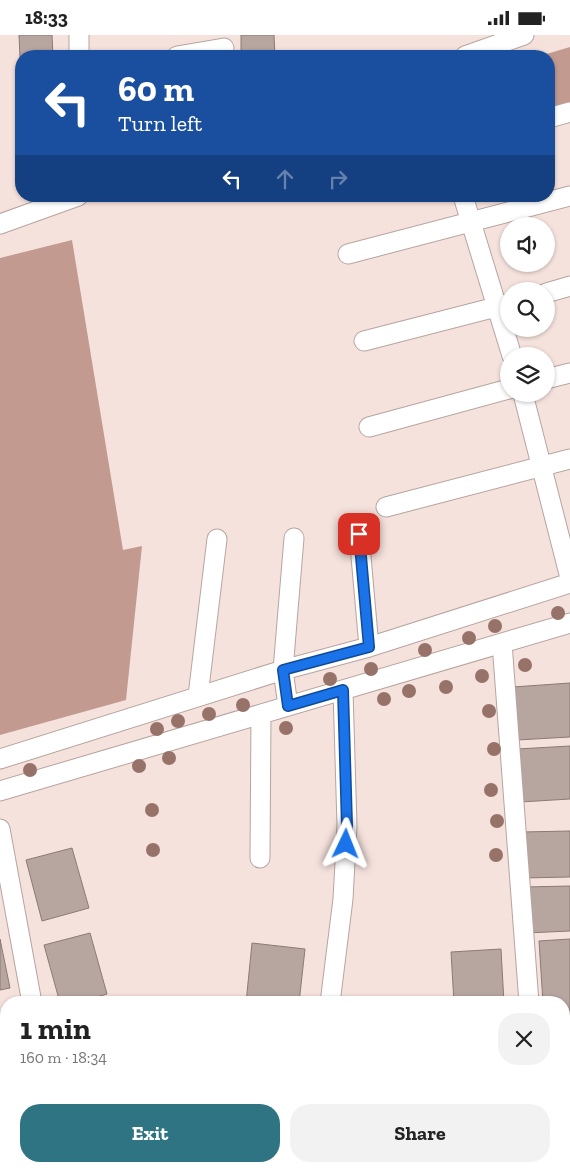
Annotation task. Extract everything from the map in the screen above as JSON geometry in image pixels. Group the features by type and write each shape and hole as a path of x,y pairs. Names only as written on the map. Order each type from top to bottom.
{"street":[{"path":"79,35 79,50"},
{"path":"482,50 524,35"},
{"path":"208,50 224,47"},
{"path":"555,116 570,112"},
{"path":"555,200 570,196"},
{"path":"0,224 61,202"},
{"path":"465,202 470,223 500,298"},
{"path":"348,254 548,202"},
{"path":"555,290 570,286"},
{"path":"364,341 500,306"},
{"path":"555,377 570,373"},
{"path":"369,427 500,391"},
{"path":"524,402 570,578"},
{"path":"386,507 570,459"},
{"path":"359,534 369,647"},
{"path":"198,696 218,539"},
{"path":"288,706 283,670 294,539"},
{"path":"0,759 283,670 369,647 570,583"},
{"path":"0,791 570,623"},
{"path":"502,643 528,996"},
{"path":"331,996 343,899 347,826 343,690"},
{"path":"260,858 261,714"},
{"path":"0,829 31,996"}],"shaded area":[{"path":"570,47 570,107 555,111 555,52"},
{"path":"72,240 123,550 142,546 126,700 0,735 0,258"}],"building":[{"path":"19,35 52,35 53,50 20,50"},
{"path":"241,35 274,35 275,50 241,50"},
{"path":"570,683 570,737 517,740 513,687"},
{"path":"570,746 570,799 520,802 517,749"},
{"path":"570,831 570,877 522,878 521,832"},
{"path":"72,848 89,908 42,921 26,860"},
{"path":"570,886 570,931 526,933 524,887"},
{"path":"90,933 107,994 100,996 58,996 44,945"},
{"path":"0,939 10,988 0,990"},
{"path":"570,939 570,996 543,996 539,941"},
{"path":"252,943 305,949 300,996 247,996"},
{"path":"501,949 504,996 454,996 451,952"}],"route":[{"path":"346,844 343,690 288,706 283,670 369,647 359,534"}]}
